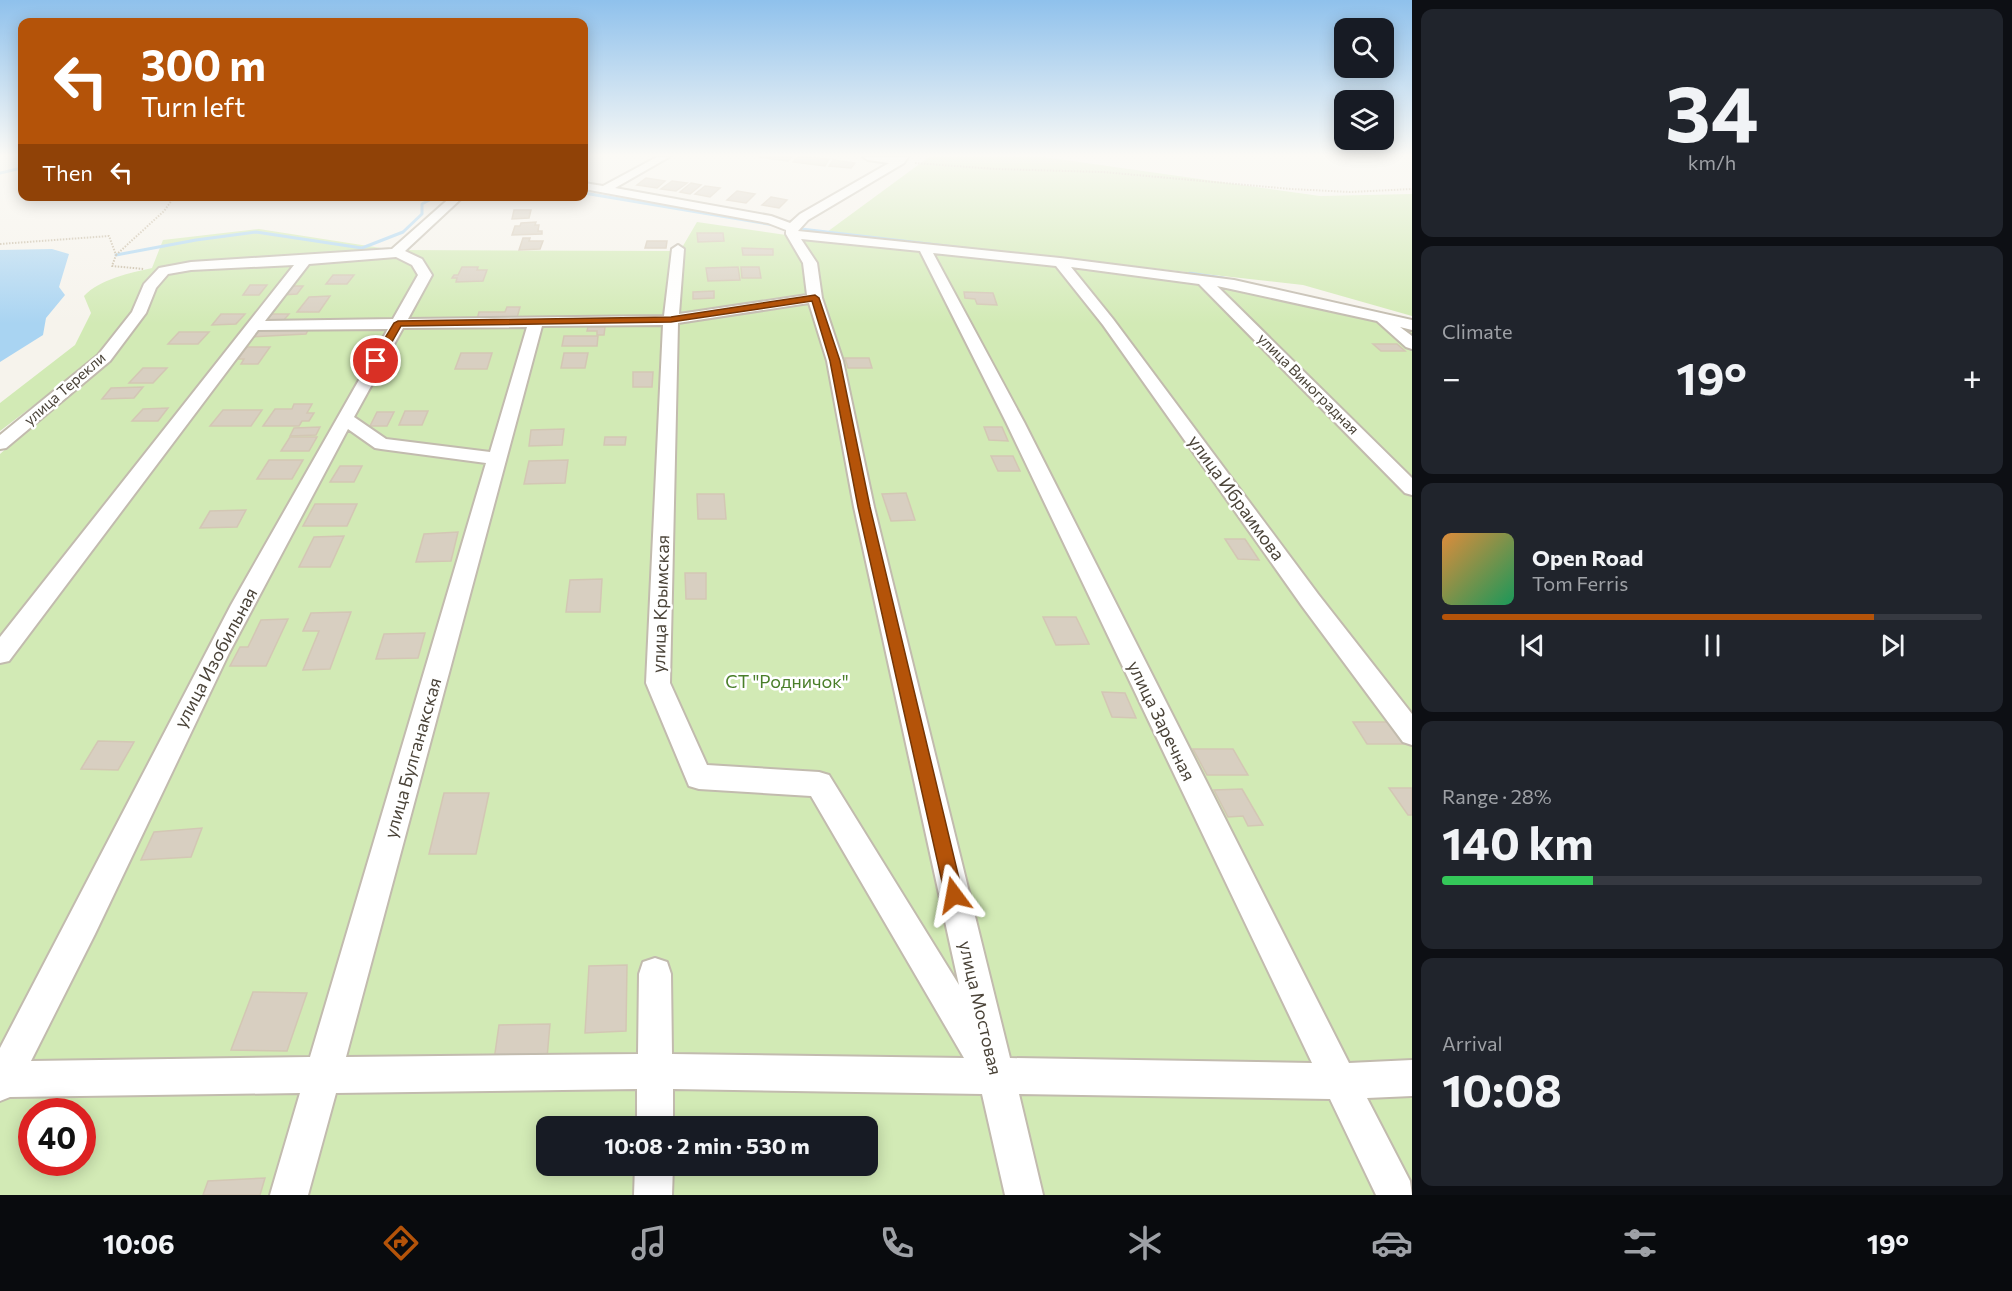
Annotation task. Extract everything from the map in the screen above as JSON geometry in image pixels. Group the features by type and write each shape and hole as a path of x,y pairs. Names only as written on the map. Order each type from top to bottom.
{"street":[{"path":"164,271 191,266 304,261 396,253 440,213"},
{"path":"731,213 771,220 792,231 1234,284 1412,325"},
{"path":"792,231 804,217 811,213"},
{"name":"улица Мостовая","path":"792,231 810,263 815,298 835,361 864,507 1024,1195"},
{"name":"улица Заречная","path":"924,248 1020,433 1396,1195"},
{"name":"улица Крымская","path":"678,249 671,320 658,683 699,777 819,784 995,1077"},
{"name":"улица Изобильная","path":"1,1080 89,916 168,750 219,650 344,418 425,274 414,258 396,253"},
{"path":"0,654 304,261"},
{"name":"улица Ибраимова","path":"1060,262 1108,321 1310,600 1412,734"},
{"name":"улица Терекли","path":"0,444 104,358 139,313 149,287 164,271"},
{"name":"улица Виноградная","path":"1203,280 1412,489"},
{"path":"254,326 671,320 815,298"},
{"path":"1378,316 1412,344"},
{"name":"улица Булганакская","path":"289,1195 536,321"},
{"path":"344,418 381,444 498,459"},
{"path":"655,974 655,1116"},
{"path":"1,1080 657,1071 1340,1081 1412,1078"},
{"path":"653,1195 654,1176"}],"path":[{"path":"162,213 116,255 112,266 164,271"},
{"path":"0,244 109,236 116,255"}],"green space":[{"path":"853,213 1412,213 1412,316 1303,285 827,232"},
{"name":"СТ \"Родничок\"","path":"697,222 793,236 1222,285 1412,327 1412,1195 0,1195 0,454 118,350 132,316 107,341 92,361 0,431 0,403 75,345 91,313 84,296 107,281 152,268 163,240 259,229 394,250 680,251"}],"water":[{"path":"52,249 69,254 59,287 65,295 46,318 43,335 0,362 0,250"}],"building":[{"path":"513,213 530,213 529,218 512,219"},
{"path":"536,222 535,225 539,225 538,231 542,231 542,234 512,235 515,226 520,226 521,223"},
{"path":"697,233 723,233 724,241 698,242"},
{"path":"523,238 530,238 529,241 543,241 540,249 519,250"},
{"path":"647,241 667,241 666,248 645,248"},
{"path":"742,248 773,249 773,255 743,255"},
{"path":"462,267 478,267 477,270 487,270 483,281 456,282 457,278 452,278 458,275"},
{"path":"738,267 740,280 708,281 706,268"},
{"path":"741,267 759,267 761,278 742,278"},
{"path":"333,275 354,275 347,284 326,284"},
{"path":"250,285 267,285 259,295 243,295"},
{"path":"289,286 303,286 297,294 283,295"},
{"path":"714,291 714,298 693,299 693,292"},
{"path":"964,292 993,293 997,305 977,304 975,299 965,298"},
{"path":"330,296 319,312 297,312 309,297"},
{"path":"507,307 520,307 517,318 477,319 479,312 505,312"},
{"path":"221,314 245,314 236,324 212,325"},
{"path":"270,314 289,314 283,321 264,321"},
{"path":"588,327 605,327 604,335 597,335 597,331 587,331"},
{"path":"309,328 306,334 250,337 256,329"},
{"path":"179,332 209,332 198,344 168,344"},
{"path":"564,336 598,336 597,346 562,346"},
{"path":"1373,344 1397,344 1405,351 1381,351"},
{"path":"247,347 270,347 258,364 241,364 244,359 238,359"},
{"path":"461,353 492,353 487,369 455,369"},
{"path":"564,353 588,353 585,368 561,368"},
{"path":"845,358 869,358 872,368 848,368"},
{"path":"143,368 167,368 153,383 129,383"},
{"path":"633,372 653,372 652,387 633,387"},
{"path":"143,387 134,398 102,399 111,388"},
{"path":"294,404 312,404 307,413 314,413 309,421 302,421 299,426 263,426 275,409 292,409"},
{"path":"168,408 158,421 132,421 143,409"},
{"path":"223,410 262,410 251,426 210,426"},
{"path":"405,411 428,411 422,425 399,425"},
{"path":"377,412 394,412 387,426 370,426"},
{"path":"320,427 316,435 290,436 294,428"},
{"path":"984,427 1002,427 1008,441 989,440"},
{"path":"564,429 562,445 529,446 531,430"},
{"path":"290,437 317,437 309,451 281,451"},
{"path":"605,437 626,437 625,445 604,445"},
{"path":"991,456 1013,456 1020,471 998,471"},
{"path":"269,460 303,460 292,479 257,479"},
{"path":"568,460 565,483 524,484 529,461"},
{"path":"340,466 362,466 354,482 330,482"},
{"path":"906,493 915,520 891,521 882,494"},
{"path":"697,494 724,494 726,519 698,519"},
{"path":"315,504 357,504 347,526 303,526"},
{"path":"246,510 237,527 200,528 210,511"},
{"path":"458,532 451,561 416,562 424,534"},
{"path":"344,536 330,567 299,567 314,537"},
{"path":"1225,539 1245,539 1259,560 1238,559"},
{"path":"685,573 706,573 706,599 686,599"},
{"path":"602,579 600,612 566,612 570,580"},
{"path":"351,612 330,669 303,670 319,631 303,631 311,613"},
{"path":"1043,617 1076,617 1089,644 1056,645"},
{"path":"288,619 266,666 230,666 240,647 248,647 261,620"},
{"path":"425,633 418,658 376,659 384,634"},
{"path":"1102,692 1125,693 1136,718 1112,717"},
{"path":"1353,722 1390,722 1405,744 1367,744"},
{"path":"98,741 134,742 118,770 81,769"},
{"path":"1193,749 1233,749 1248,775 1207,775"},
{"path":"1389,788 1412,788 1412,815 1408,815"},
{"path":"1242,789 1263,825 1248,826 1243,816 1228,817 1214,790"},
{"path":"444,793 489,793 476,854 429,854"},
{"path":"202,828 191,857 141,860 154,832"},
{"path":"627,965 626,1031 585,1033 589,966"},
{"path":"253,992 307,993 287,1051 231,1050"},
{"path":"550,1024 547,1058 494,1060 499,1025"},
{"path":"265,1178 260,1195 203,1195 208,1181"}],"waterway":[{"path":"116,255 196,240 256,232 362,248 403,232 422,213"},
{"path":"701,213 780,226"},
{"path":"793,228 971,249"},
{"path":"1190,274 1224,279"}],"route":[{"path":"376,361 398,323 671,320 815,298 835,361 864,507 954,895"}]}
